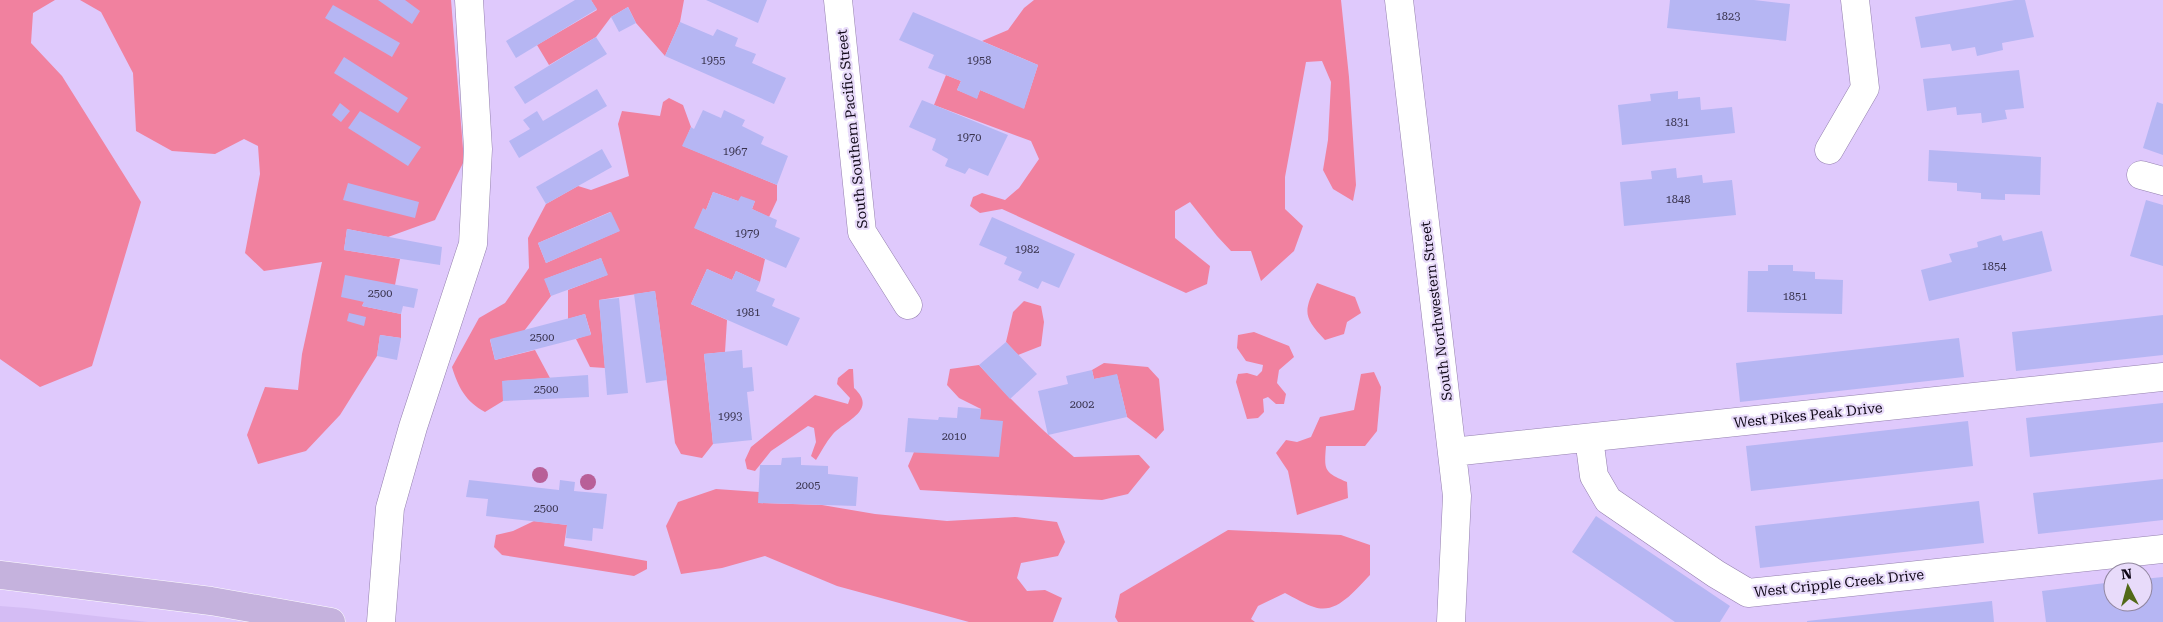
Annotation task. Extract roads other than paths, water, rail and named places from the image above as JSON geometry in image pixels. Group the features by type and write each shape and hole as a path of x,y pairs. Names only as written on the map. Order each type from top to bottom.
{"main road":[{"path":"0,576 211,601 331,622"}],"street":[{"path":"381,622 390,508 413,427 473,244 478,149 469,0"},
{"name":"South Southern Pacific Street","path":"838,0 862,232 908,306"},
{"name":"South Northwestern Street","path":"1399,0 1458,496 1451,622"},
{"path":"1829,150 1865,88 1855,0"},
{"name":"West Pikes Peak Drive","path":"1452,452 2163,377"},
{"name":"West Cripple Creek Drive","path":"1589,438 1594,476 1608,500 1716,574 1748,593 2163,548"}]}
